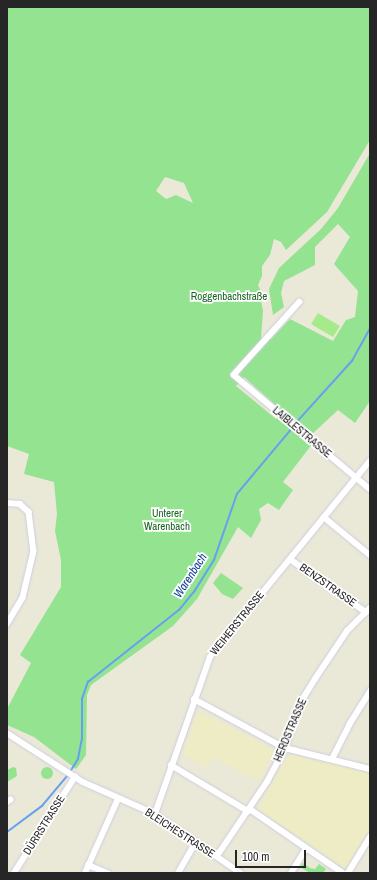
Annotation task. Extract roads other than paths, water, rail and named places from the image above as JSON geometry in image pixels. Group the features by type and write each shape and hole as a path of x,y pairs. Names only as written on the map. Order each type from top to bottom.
{"street":[{"name":"LAIBLESTRASSE","path":"300,302 234,375 370,489"},
{"name":"WEIHERSTRASSE","path":"155,814 194,699 210,657 370,461"},
{"path":"7,503 20,504 29,512 34,550 23,598 7,625"},
{"path":"324,516 370,555"},
{"name":"BENZSTRASSE","path":"290,559 368,610"},
{"name":"HERDSTRASSE","path":"217,856 249,810 285,748 302,700 314,679 336,646 368,610"},
{"path":"332,759 370,691"},
{"path":"194,699 285,748 370,769"},
{"path":"364,700 370,704"},
{"name":"BLEICHESTRASSE","path":"7,733 73,776 155,814 240,873"},
{"path":"171,765 249,810 343,873"},
{"name":"DÜRRSTRASSE","path":"14,873 73,776"},
{"path":"85,873 118,798"},
{"path":"348,873 370,837"},
{"path":"178,873 196,842"},
{"path":"291,873 306,849"},
{"path":"88,864 108,873"}],"waterway":[{"name":"Warenbach","path":"295,424 352,361 370,328"},
{"name":"Warenbach","path":"70,772 78,759 82,739 82,699 88,682 180,609 194,592 214,560 237,494 293,427"},
{"name":"Warenbach","path":"7,832 42,806 68,775"}],"park label":[{"name":"Roggenbachstraße","path":"229,296"},
{"name":"Unterer Warenbach","path":"167,520"}]}
